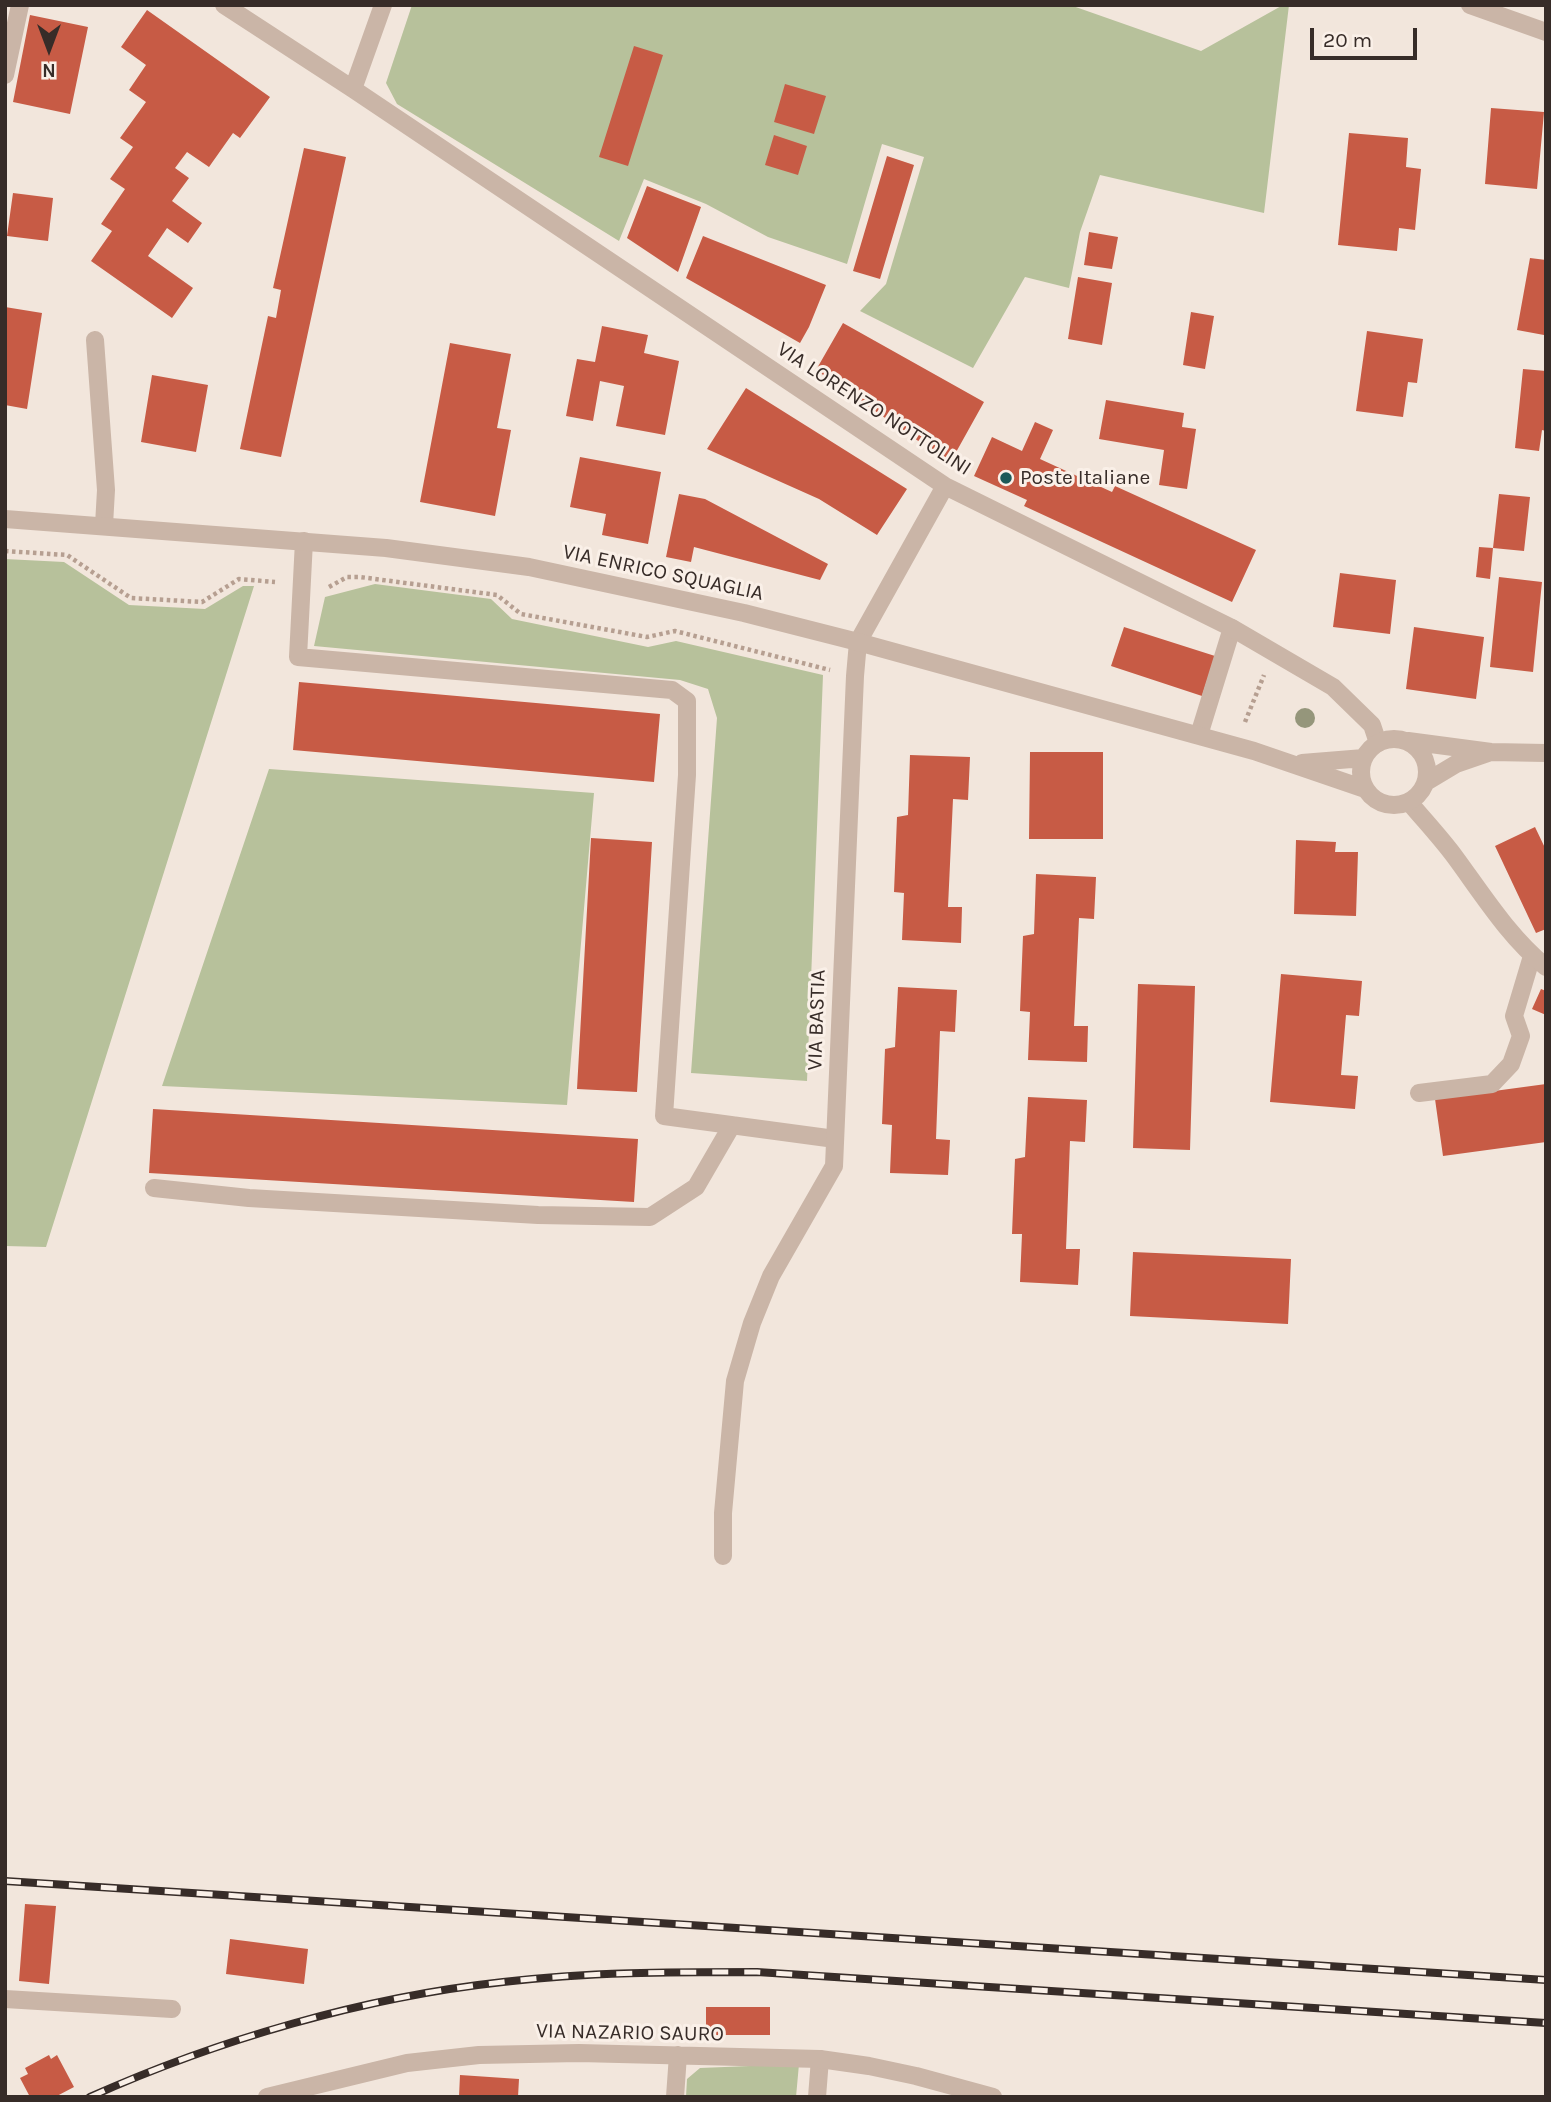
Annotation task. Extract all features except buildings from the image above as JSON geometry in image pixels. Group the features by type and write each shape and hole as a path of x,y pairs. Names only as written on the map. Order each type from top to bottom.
{"street":[{"path":"5,75 20,5"},
{"name":"VIA LORENZO NOTTOLINI","path":"223,5 354,89 945,486 1232,628 1333,687 1372,726 1378,743"},
{"path":"354,89 383,5"},
{"path":"1470,5 1546,32"},
{"path":"95,340 106,490 104,525"},
{"name":"VIA BASTIA","path":"723,1556 723,1513 735,1381 752,1323 771,1276 834,1166 858,642 945,486"},
{"name":"VIA ENRICO SQUAGLIA","path":"5,519 386,548 529,567 744,613 858,642 1199,735 1295,763 1365,789"},
{"path":"304,541 298,657 672,690 687,701 687,775 664,1116 835,1139"},
{"path":"1199,735 1232,628"},
{"path":"1491,751 1456,764 1426,782 1409,803 1389,805 1371,797 1361,779 1364,758 1370,749 1378,743 1398,738 1491,751 1546,753"},
{"path":"1408,741 1423,754 1427,764 1426,782"},
{"name":"VIA ENRICO SQUAGLIA","path":"1295,763 1364,758"},
{"path":"1409,803 1453,855 1487,903 1539,961 1514,1016 1521,1036 1511,1064 1492,1084 1419,1093"},
{"path":"154,1188 249,1198 538,1215 650,1217 696,1187 732,1125"},
{"path":"5,1999 172,2009"},
{"name":"VIA NAZARIO SAURO","path":"267,2097 407,2063 443,2058 579,2053 820,2059 869,2066 993,2097"},
{"path":"674,2097 678,2055"},
{"path":"817,2097 820,2059"}],"path":[{"path":"5,551 67,555 131,597 202,602 239,579 330,587 346,577 498,595 521,614 647,637 675,631 855,676"},
{"path":"1236,746 1273,651"}],"green space":[{"path":"412,5 1070,5 1201,51 1283,5 1289,5 1264,213 1100,175 1080,232 1069,288 1025,277 973,368 860,311 886,284 924,157 882,144 847,264 768,237 706,204 644,179 619,241 397,104 386,83"},
{"path":"5,559 64,562 129,605 205,609 243,586 254,586 46,1247 5,1246"},
{"path":"375,584 491,599 512,619 648,647 676,641 823,675 807,1081 691,1073 717,718 708,689 680,680 314,646 325,597"},
{"path":"269,769 594,793 567,1105 162,1086"},
{"path":"799,2064 796,2097 686,2097 687,2079 700,2068"}],"railway":[{"path":"5,1881 1546,1980"},
{"path":"90,2097 189,2057 345,2010 451,1989 598,1974 757,1972 1546,2023"}],"place":[{"name":"Poste Italiane","path":"1006,478"}]}
